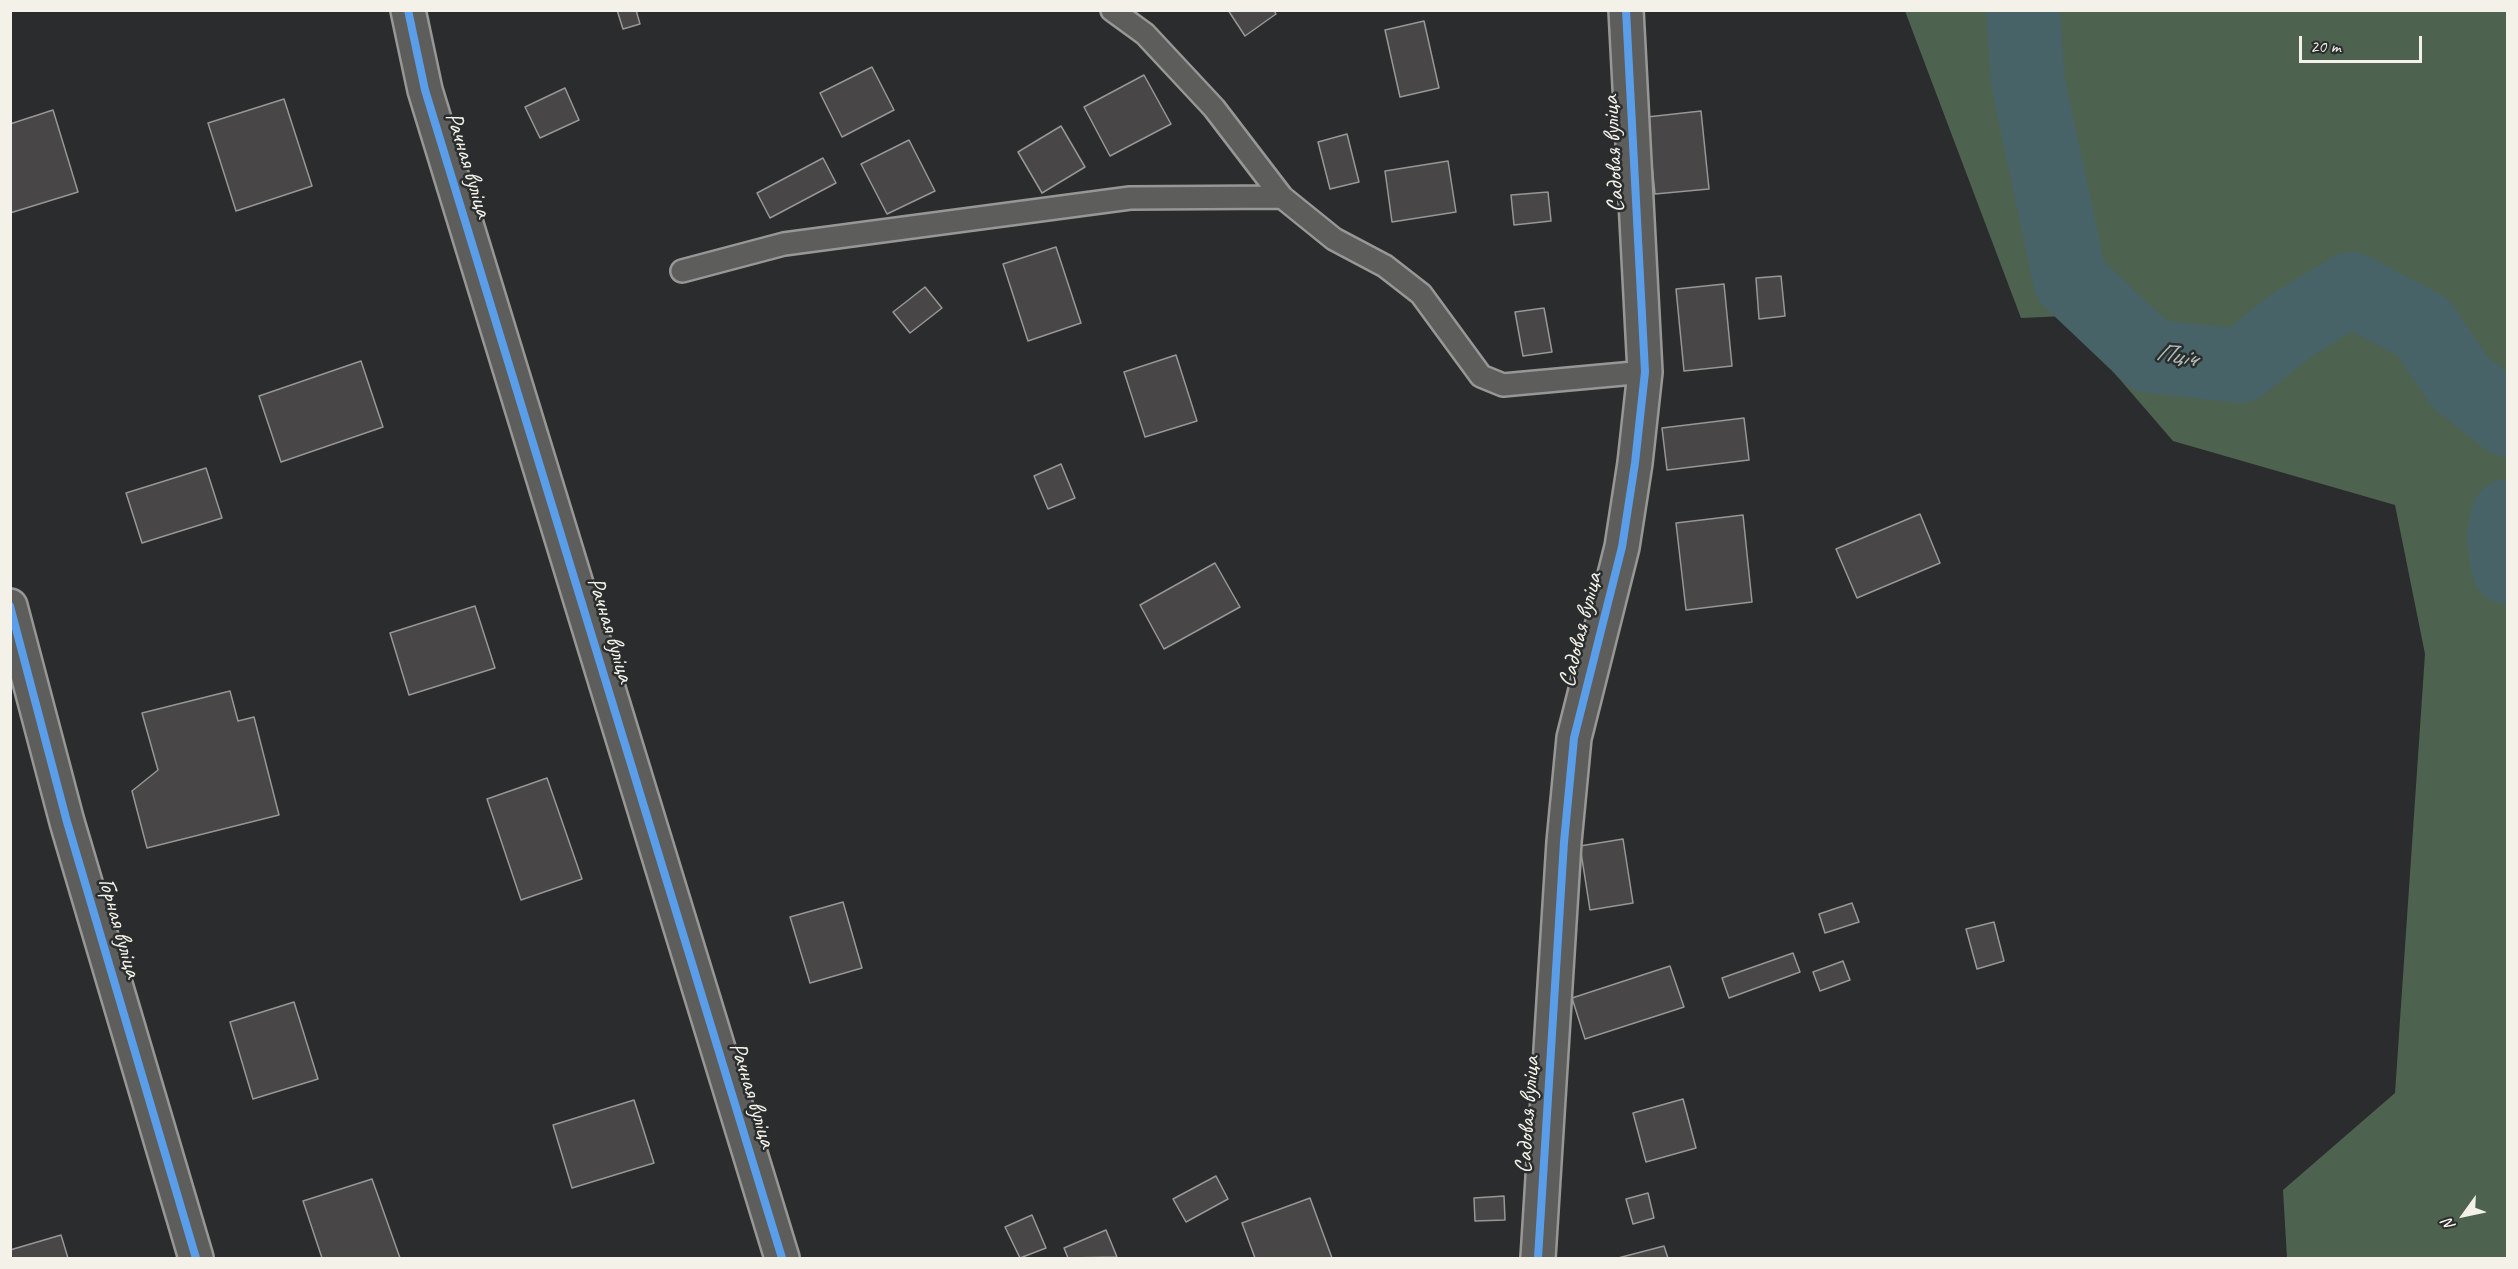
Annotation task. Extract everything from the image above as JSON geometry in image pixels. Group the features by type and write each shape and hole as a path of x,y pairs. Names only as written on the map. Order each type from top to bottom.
{"street":[{"name":"Рачная вуліца","path":"408,10 425,90 782,1258"},
{"name":"Садовая вуліца","path":"1538,1258 1564,842 1574,738 1622,547 1635,463 1645,372 1626,10"},
{"name":"Горная вуліца","path":"10,606 67,822 196,1258"}],"lane":[{"path":"1112,10 1145,34 1214,108 1282,197 1334,239 1385,266 1421,294 1481,376 1503,385 1645,372"},
{"path":"682,271 784,244 1130,198 1282,197"}],"green space":[{"path":"1905,11 2507,11 2507,1258 2287,1258 2283,1190 2395,1093 2425,654 2395,505 2173,441 2065,316 2021,318"}],"building":[{"path":"617,10 636,10 640,24 623,29"},
{"path":"1228,10 1274,10 1276,14 1245,36"},
{"path":"1424,21 1439,88 1400,97 1385,30"},
{"path":"872,67 894,110 842,137 820,93"},
{"path":"1144,75 1171,124 1110,156 1084,107"},
{"path":"565,88 579,120 540,138 525,107"},
{"path":"284,99 312,186 236,211 208,123"},
{"path":"53,110 78,192 10,213 10,124"},
{"path":"1701,111 1709,189 1655,194 1647,117"},
{"path":"1061,126 1085,167 1042,193 1018,152"},
{"path":"1347,134 1359,182 1330,189 1318,142"},
{"path":"909,140 935,191 887,214 861,164"},
{"path":"823,158 836,183 770,218 757,193"},
{"path":"1448,161 1456,212 1392,222 1385,171"},
{"path":"1548,192 1551,221 1514,225 1511,195"},
{"path":"1056,247 1081,323 1028,341 1003,264"},
{"path":"1781,276 1785,316 1759,319 1756,278"},
{"path":"1724,284 1732,366 1684,371 1676,289"},
{"path":"925,287 942,308 910,333 893,312"},
{"path":"1544,308 1552,352 1523,356 1515,312"},
{"path":"1176,355 1197,421 1145,437 1124,372"},
{"path":"361,361 383,427 281,462 259,396"},
{"path":"1744,418 1749,460 1667,470 1662,428"},
{"path":"1061,464 1075,498 1048,509 1034,476"},
{"path":"206,468 222,518 142,543 126,493"},
{"path":"1920,514 1940,563 1857,598 1836,549"},
{"path":"1743,515 1752,602 1686,610 1676,523"},
{"path":"1215,563 1240,607 1164,649 1140,605"},
{"path":"475,606 495,668 409,695 390,633"},
{"path":"230,691 238,721 254,717 279,815 147,848 132,791 158,770 142,713"},
{"path":"547,778 582,879 521,900 487,799"},
{"path":"1623,839 1633,903 1590,910 1580,846"},
{"path":"843,902 862,968 810,983 790,917"},
{"path":"1852,903 1859,922 1825,933 1819,914"},
{"path":"1994,922 2004,961 1977,969 1966,929"},
{"path":"1793,953 1800,972 1729,998 1722,978"},
{"path":"1843,961 1850,980 1820,991 1813,972"},
{"path":"1670,966 1684,1007 1585,1039 1572,998"},
{"path":"294,1002 318,1079 253,1099 230,1022"},
{"path":"1683,1099 1696,1148 1646,1162 1633,1113"},
{"path":"634,1100 654,1163 572,1188 553,1125"},
{"path":"1216,1176 1228,1199 1186,1222 1173,1199"},
{"path":"372,1179 400,1258 322,1258 303,1201"},
{"path":"1648,1193 1654,1218 1633,1224 1626,1199"},
{"path":"1504,1196 1505,1220 1475,1221 1474,1198"},
{"path":"1310,1198 1332,1258 1255,1258 1242,1223"},
{"path":"1032,1215 1046,1248 1020,1258 1005,1227"},
{"path":"1106,1230 1117,1257 1068,1258 1064,1248"},
{"path":"61,1235 68,1258 10,1258 10,1250"},
{"path":"1664,1246 1668,1258 1618,1258"}],"waterway":[{"name":"Пціч","path":"2023,10 2028,82 2070,280 2150,356 2240,366 2292,325 2351,289 2423,327 2460,382 2508,420"},
{"name":"Пціч","path":"2508,516 2504,537 2508,567"}],"cycle path":[{"path":"408,10 425,90 782,1258"},
{"path":"1538,1258 1564,842 1574,738 1622,547 1635,463 1645,372 1626,10"},
{"path":"10,606 67,822 196,1258"}]}
